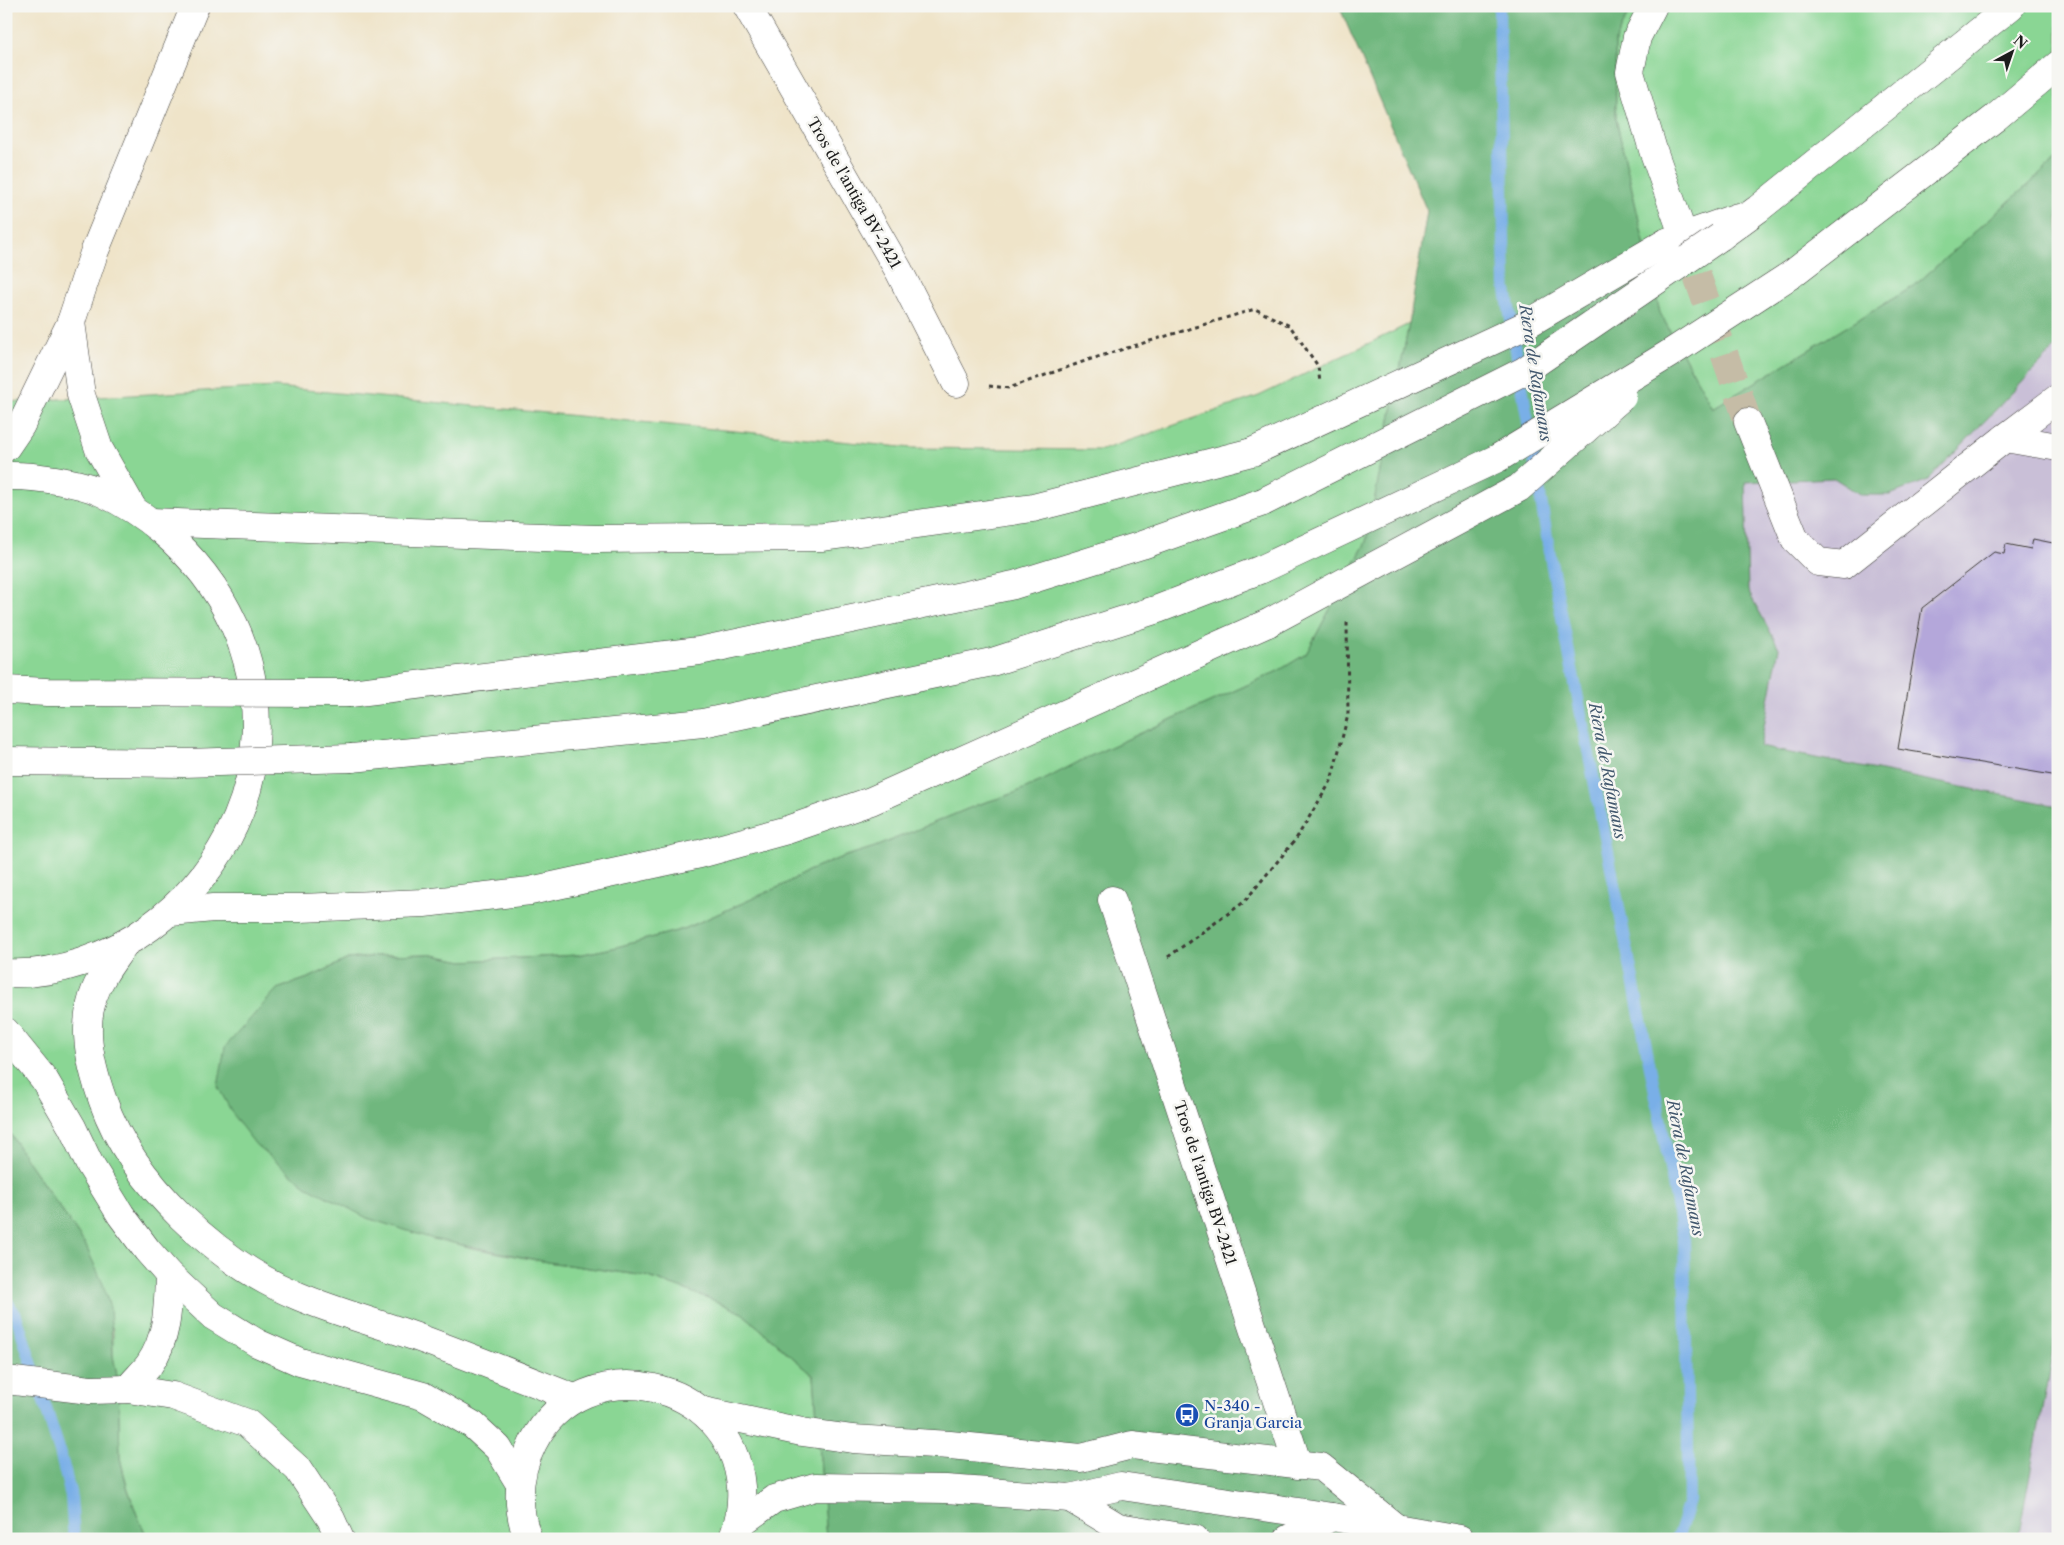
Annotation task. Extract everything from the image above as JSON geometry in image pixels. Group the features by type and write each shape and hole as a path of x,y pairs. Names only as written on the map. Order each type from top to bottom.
{"main road":[{"name":"Tros de l'antiga BV-2421","path":"747,6 899,271 956,383"},
{"path":"1653,6 1637,36 1630,72 1674,235"},
{"path":"6,690 47,692 350,692 708,649 1014,585 1142,545 1263,502 1524,372 1758,209 2011,6"},
{"path":"6,447 21,425 71,322 98,244 198,9"},
{"path":"6,761 184,762 352,758 713,721 992,662 1158,609 1262,569 1498,458 1669,354 1792,274 1995,118 2058,65"},
{"path":"142,515 595,539 823,537 1033,508 1252,452 1522,327 1674,235 1758,209"},
{"path":"71,322 81,395 99,449 142,515"},
{"path":"171,912 213,908 300,908 424,904 530,891 700,854 787,830 871,801 1268,623 1519,488 1669,354"},
{"path":"1748,422 1795,539 1818,562 1844,565 2058,398"},
{"path":"2005,438 2058,446"},
{"path":"6,476 43,479 101,492 142,515 180,546 205,574 225,605 241,639 251,675 256,712 255,750 248,786 236,822 219,855 197,885 171,912 123,946 99,956 46,971 6,973"},
{"name":"Tros de l'antiga BV-2421","path":"1112,900 1298,1465"},
{"path":"123,946 103,975 92,998 87,1025 89,1054 93,1074 108,1115 130,1154 159,1194 198,1232 245,1269 296,1296 342,1314 417,1337 574,1398"},
{"path":"6,1032 44,1079 72,1127 89,1163 121,1215 147,1250 169,1275 213,1316 257,1343 300,1362 423,1396 473,1425 498,1448 520,1484"},
{"path":"128,1388 148,1365 162,1341 168,1312 169,1275"},
{"path":"6,1380 90,1390 128,1388 173,1396 246,1423 298,1469 331,1519 340,1539"},
{"path":"528,1538 520,1511 520,1484 526,1456 538,1432 574,1398 605,1386 633,1384 658,1388 682,1397 702,1411 720,1430 733,1451 740,1476 742,1501 735,1532"},
{"path":"702,1411 802,1432 853,1439 950,1445 1081,1458 1132,1445 1321,1468 1396,1528"},
{"path":"1081,1458 1121,1486"},
{"path":"735,1532 774,1499 815,1486 946,1489 1070,1498 1121,1486 1332,1517 1451,1537"},
{"path":"1070,1498 1118,1527 1195,1539"},
{"path":"1288,1539 1332,1517"}],"shaded area":[{"path":"2058,345 2058,806 1760,747 1779,648 1748,591 1745,482 1835,478 1861,494 1890,495 1928,480"},
{"path":"2058,1323 2058,1539 2018,1539"}],"green space":[{"path":"1339,6 1632,6 1615,40 1616,119 1660,313 1713,408 1914,286 2058,158 2058,345 1928,480 1890,495 1861,495 1834,478 1745,482 1748,591 1779,648 1760,747 2058,806 2058,1323 2018,1539 826,1539 814,1376 742,1313 711,1299 646,1276 547,1262 433,1239 367,1218 306,1186 256,1145 235,1118 218,1087 225,1047 277,989 311,977 348,959 387,955 428,954 463,961 578,955 613,948 684,929 781,886 808,871 875,847 1044,780 1084,759 1278,671 1306,654 1366,542 1409,324 1427,211"},
{"path":"1632,6 2058,6 2058,158 1914,286 1713,408 1660,313 1616,119 1615,40"},
{"path":"1409,324 1366,542 1306,654 1278,671 1084,759 1012,794 977,805 875,847 808,871 781,886 684,929 613,948 578,955 463,961 428,954 387,955 348,959 311,977 277,989 367,1218 472,1248 547,1262 646,1276 711,1299 742,1313 814,1376 826,1539 148,1539 137,1515 120,1458 118,1381 113,1356 113,1330 93,1264 85,1244 6,1127 6,402 275,387 912,448 1102,450 1259,396"},
{"path":"6,1127 85,1244 103,1284 110,1308 113,1356 118,1381 120,1458 127,1487 148,1539 6,1539"}],"building":[{"path":"2033,539 2058,544 2058,776 1898,749 1922,608 1994,552 2004,554 2006,544 2031,549"}],"waterway":[{"name":"Riera de Rafamans","path":"1499,6 1505,284 1551,561 1684,1240 1689,1501 1677,1539"},
{"path":"6,1301 16,1315 60,1452 71,1496 74,1539"}],"tunnel":[{"path":"1683,235 1748,422"}],"place":[{"name":"N-340 - Granja Garcia","path":"1187,1415"}]}
